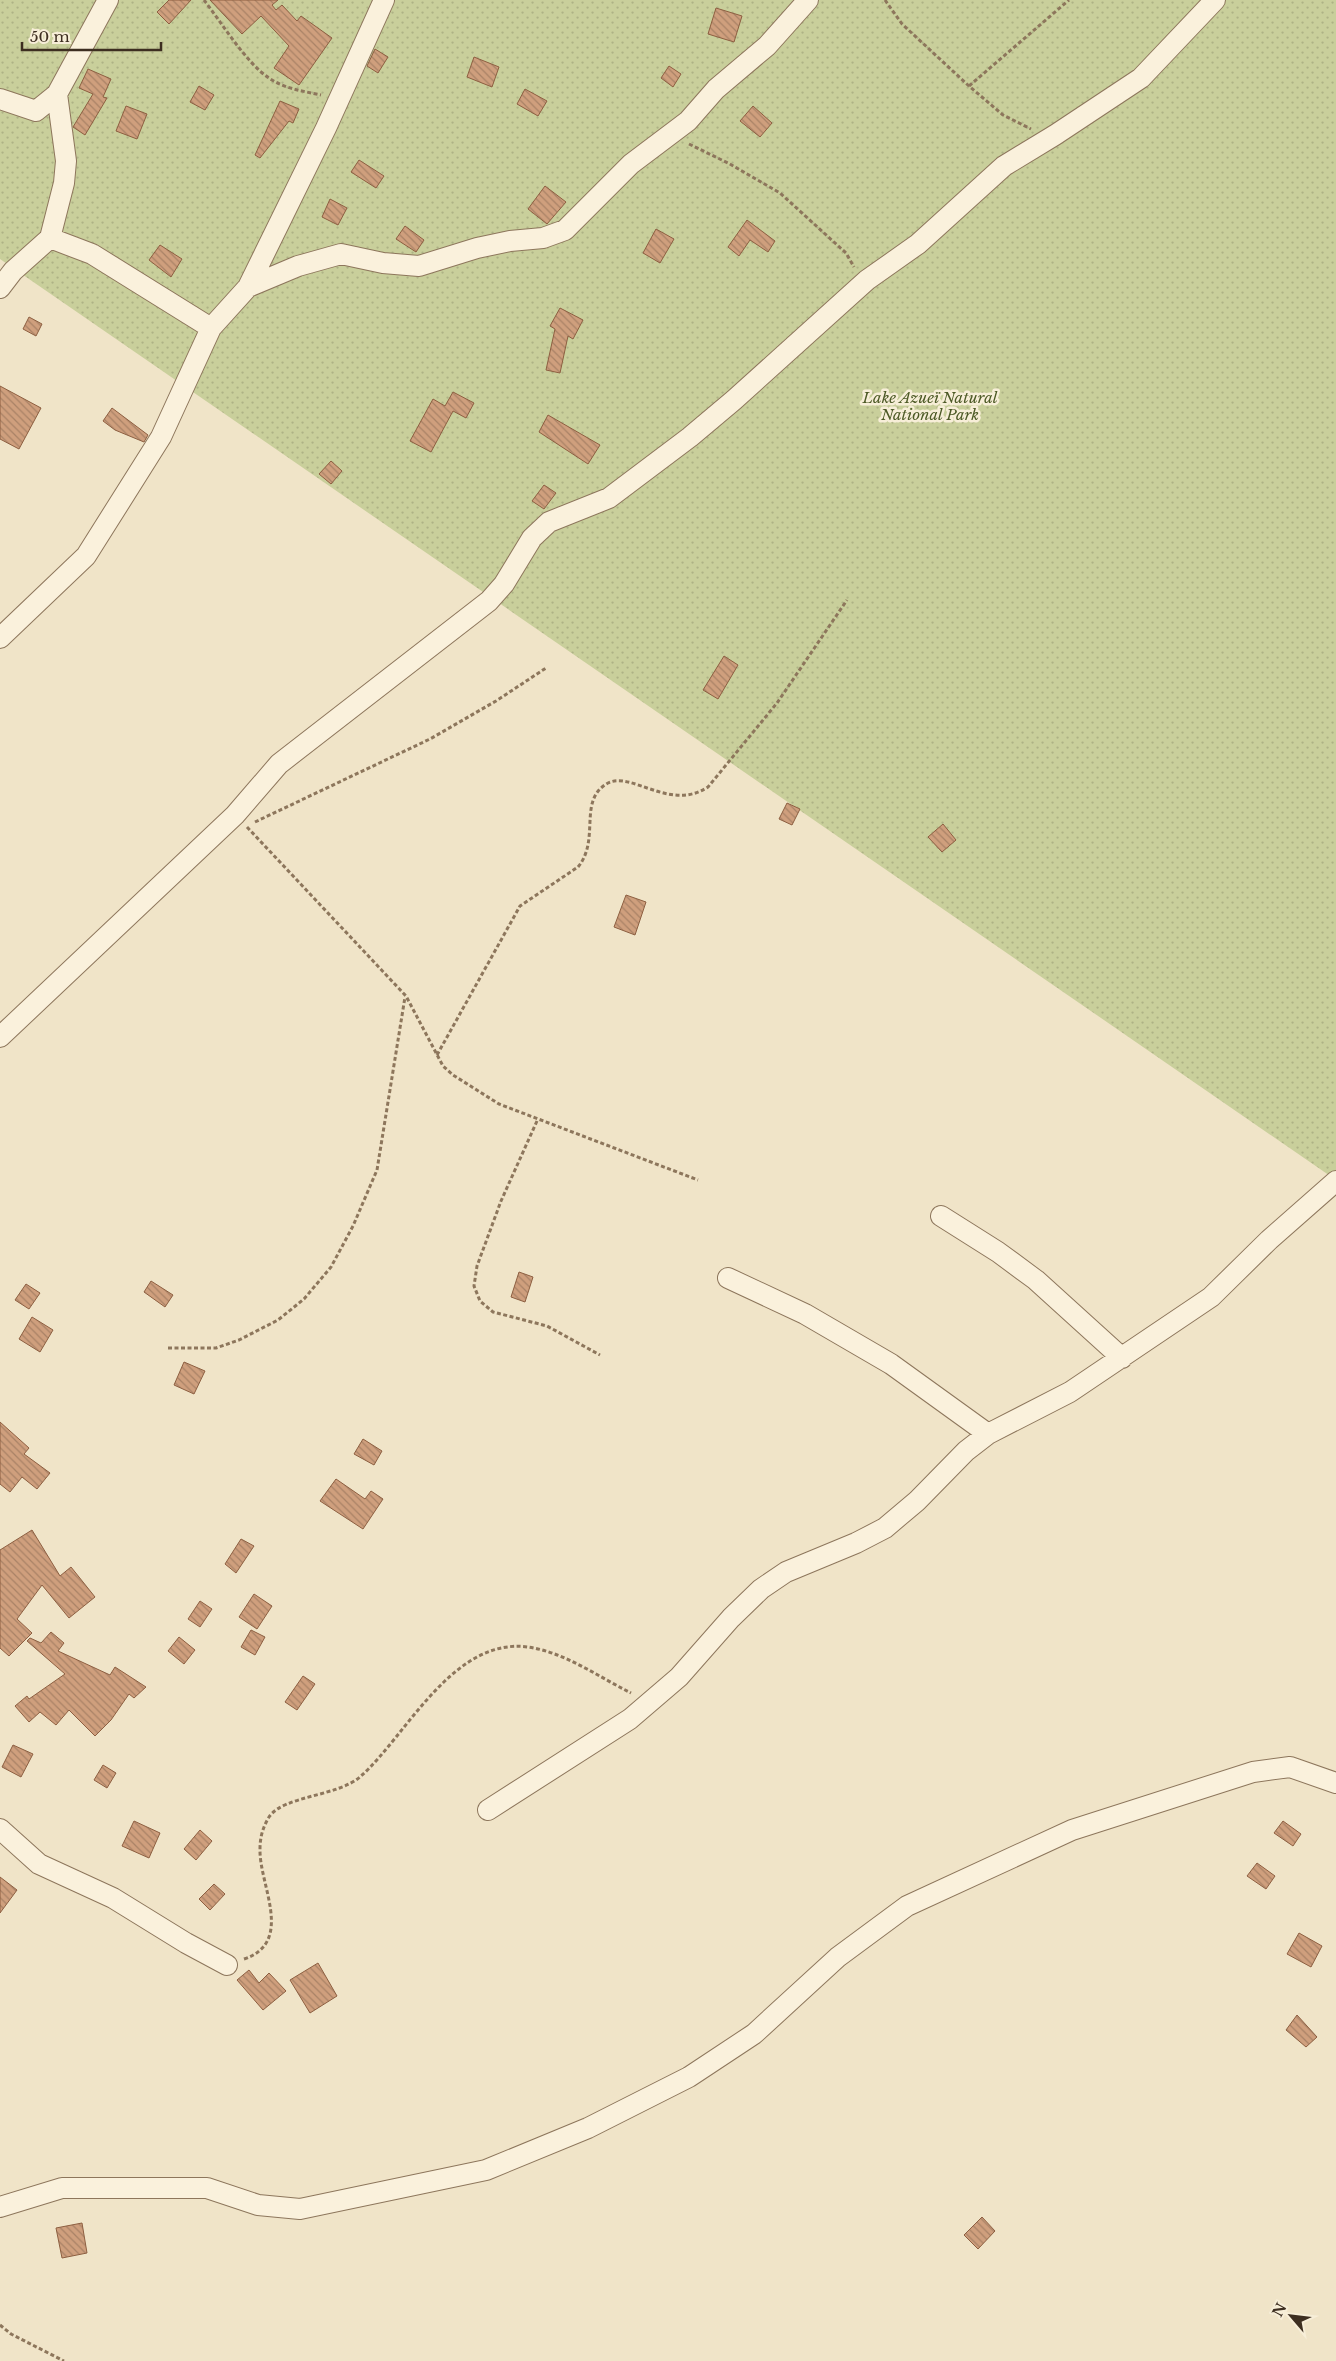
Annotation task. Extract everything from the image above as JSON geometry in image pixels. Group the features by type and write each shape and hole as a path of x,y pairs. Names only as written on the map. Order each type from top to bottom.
{"street":[{"path":"0,99 36,111 57,94 108,0"},
{"path":"0,638 86,556 161,437 210,328 248,287 326,128 384,0"},
{"path":"248,287 298,266 341,254 383,263 419,266 477,248 510,241 543,238 565,230 631,164 688,121 716,89 766,46 808,0"},
{"path":"0,1036 235,815 279,764 489,601 504,584 532,538 548,522 609,498 690,437 864,283 918,244 1004,166 1141,78 1215,0"},
{"path":"0,288 13,271 50,238 64,183 66,161 57,94"},
{"path":"50,238 92,254 210,328"},
{"path":"488,1810 630,1719 679,1677 731,1618 762,1590 786,1572 856,1543 885,1528 917,1501 966,1451 988,1434 1070,1392 1211,1297 1269,1240 1336,1181"},
{"path":"941,1216 998,1252 1036,1280 1122,1358"},
{"path":"728,1278 805,1314 891,1364 988,1434"},
{"path":"0,2207 62,2188 207,2188 258,2205 300,2209 486,2170 588,2128 689,2077 754,2034 838,1957 907,1906 1072,1830 1253,1772 1290,1767 1336,1784"},
{"path":"0,1829 39,1864 113,1898 186,1943 227,1965"}],"path":[{"path":"204,0 251,61 268,78 285,87 338,99"},
{"path":"885,0 902,24 1003,115 1050,138"},
{"path":"969,86 1069,0"},
{"path":"670,135 728,163 780,193 846,254 864,283"},
{"path":"437,1055 520,906 578,867 583,861 590,845 591,806 597,793 608,783 619,780 659,793 681,796 698,793 708,787 777,703 847,600"},
{"path":"546,668 496,701 430,739 246,826 406,996 443,1066 453,1074 499,1104 537,1121 698,1180"},
{"path":"168,1348 216,1348 239,1340 278,1320 304,1299 331,1267 353,1226 377,1170 406,996"},
{"path":"537,1121 501,1201 478,1266 474,1286 480,1301 493,1312 547,1326 600,1354"},
{"path":"227,1965 256,1955 267,1941 273,1918 260,1851 260,1834 270,1815 290,1803 340,1790 360,1777 430,1696 462,1665 499,1648 527,1647 558,1656 650,1703"},
{"path":"0,2325 10,2334 64,2361"}],"green space":[{"name":"Lake Azueï Natural National Park","path":"0,0 1336,0 1336,1180 0,259"}],"building":[{"path":"169,0 191,0 169,24 157,12"},
{"path":"210,0 278,0 272,5 276,10 282,5 297,21 301,16 332,38 299,85 274,68 289,46 261,16 242,34"},
{"path":"716,8 742,16 734,42 708,34"},
{"path":"375,49 388,57 378,73 367,66"},
{"path":"474,57 499,67 492,87 467,77"},
{"path":"669,66 681,74 673,87 661,78"},
{"path":"88,69 111,79 103,97 107,98 85,135 73,127 93,94 79,88"},
{"path":"199,86 214,95 205,110 190,102"},
{"path":"525,89 547,101 538,116 517,104"},
{"path":"280,101 299,109 293,123 289,121 260,158 255,155"},
{"path":"126,106 147,114 137,139 116,131"},
{"path":"753,106 772,123 760,137 740,121"},
{"path":"359,160 384,176 376,188 351,172"},
{"path":"545,186 566,202 547,224 528,209"},
{"path":"330,199 347,208 338,225 322,217"},
{"path":"747,220 775,241 768,252 750,240 739,256 728,247"},
{"path":"405,226 424,240 416,252 396,239"},
{"path":"656,229 674,239 660,263 643,253"},
{"path":"160,245 182,259 171,277 149,260"},
{"path":"560,308 583,320 573,339 568,336 560,373 546,370 555,329 550,326"},
{"path":"29,317 42,324 36,336 23,329"},
{"path":"0,386 41,408 19,449 0,439"},
{"path":"453,392 474,403 466,418 453,411 431,452 410,441 433,399 445,406"},
{"path":"112,408 148,435 144,442 115,430 103,421"},
{"path":"548,415 600,445 588,464 539,432"},
{"path":"331,461 342,471 331,484 319,474"},
{"path":"544,485 556,493 544,509 532,501"},
{"path":"724,656 738,665 718,699 703,690"},
{"path":"787,803 800,809 792,825 779,819"},
{"path":"943,824 956,840 942,852 928,837"},
{"path":"626,895 646,902 635,935 614,927"},
{"path":"519,1272 533,1277 525,1302 511,1297"},
{"path":"151,1281 173,1295 165,1307 144,1292"},
{"path":"26,1284 40,1293 29,1309 15,1300"},
{"path":"32,1317 53,1330 40,1352 19,1339"},
{"path":"184,1362 205,1371 194,1394 174,1385"},
{"path":"0,1422 29,1448 24,1454 50,1473 37,1489 22,1477 10,1492 0,1484"},
{"path":"363,1439 382,1451 374,1465 354,1454"},
{"path":"336,1479 365,1499 371,1491 383,1499 363,1529 320,1501"},
{"path":"32,1530 60,1576 71,1567 95,1597 69,1618 42,1585 17,1619 32,1633 9,1656 0,1648 0,1550"},
{"path":"241,1539 254,1546 236,1573 225,1564"},
{"path":"254,1594 272,1606 257,1629 239,1617"},
{"path":"200,1601 212,1609 200,1627 188,1619"},
{"path":"251,1630 265,1637 255,1655 241,1647"},
{"path":"51,1632 64,1643 58,1651 110,1675 115,1667 146,1687 134,1698 129,1694 111,1720 95,1736 69,1710 56,1725 40,1712 29,1722 15,1706 27,1696 29,1699 65,1674 27,1641 30,1638 41,1643"},
{"path":"179,1637 195,1650 184,1664 168,1651"},
{"path":"303,1676 315,1684 297,1710 285,1702"},
{"path":"13,1745 33,1754 21,1777 2,1767"},
{"path":"103,1765 116,1773 107,1788 94,1780"},
{"path":"134,1821 160,1833 149,1858 122,1846"},
{"path":"1283,1821 1301,1834 1293,1846 1274,1833"},
{"path":"200,1830 212,1841 196,1860 184,1849"},
{"path":"1257,1863 1275,1876 1266,1889 1247,1876"},
{"path":"0,1877 17,1890 0,1913"},
{"path":"214,1884 225,1894 210,1910 199,1899"},
{"path":"1299,1933 1322,1946 1311,1967 1287,1954"},
{"path":"318,1963 337,1996 310,2013 290,1980"},
{"path":"249,1970 259,1983 269,1973 286,1991 263,2010 237,1980"},
{"path":"1297,2015 1317,2037 1306,2047 1286,2030"},
{"path":"982,2217 995,2231 978,2249 964,2235"},
{"path":"82,2223 87,2253 62,2258 56,2228"}]}
